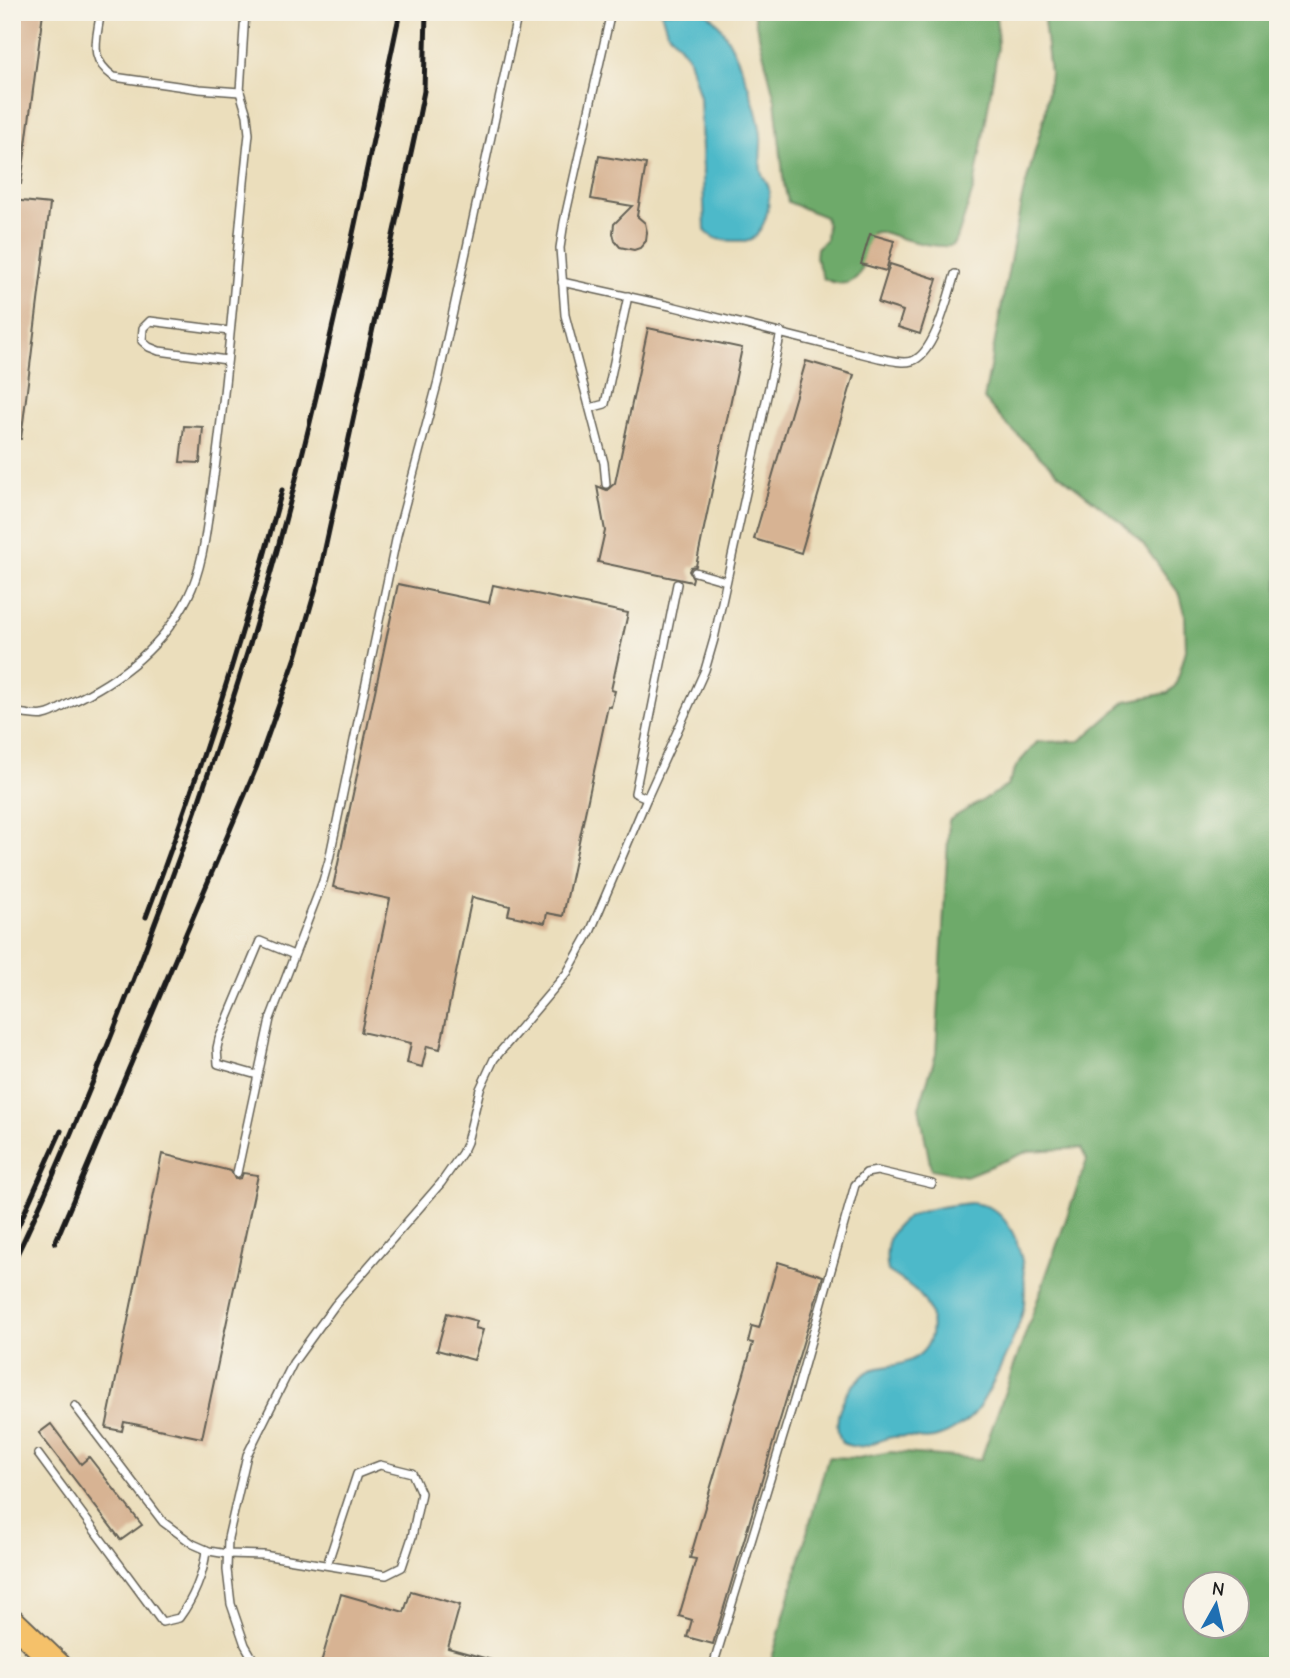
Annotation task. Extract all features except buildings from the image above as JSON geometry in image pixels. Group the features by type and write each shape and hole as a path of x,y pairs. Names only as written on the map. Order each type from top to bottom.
{"highway":[{"path":"12,1621 59,1666"},
{"path":"12,1640 34,1666"}],"lane":[{"path":"103,12 94,53 103,69 114,77 240,92"},
{"path":"12,712 44,716 89,695 128,670 153,648 189,595 200,556 220,435 249,134 240,92 245,12"},
{"path":"237,1173 270,1019 329,860 397,534 438,381 518,12"},
{"path":"607,484 604,463 565,315 560,248 611,12"},
{"path":"562,282 781,332 879,358 910,362 921,357 933,339 955,274"},
{"path":"590,408 605,404 628,296"},
{"path":"227,360 159,351 142,341 144,328 150,321 229,331"},
{"path":"257,1666 245,1645 231,1604 226,1570 237,1495 247,1455 293,1363 335,1305 441,1183 462,1153 486,1073 494,1059 567,973 591,930 647,797 705,670 781,332"},
{"path":"695,572 726,581"},
{"path":"647,797 635,793 677,584"},
{"path":"257,1075 219,1064 219,1039 260,941 294,956"},
{"path":"713,1666 818,1318 855,1185 866,1173 877,1171 932,1184"},
{"path":"75,1406 163,1522 206,1550 227,1554 263,1555 386,1575 402,1567 412,1537 422,1493 412,1473 380,1465 357,1474 327,1565"},
{"path":"38,1454 162,1622 179,1618 187,1607 205,1566 206,1550"}],"green space":[{"path":"753,12 996,12 998,47 974,187 957,239 952,246 926,244 876,232 872,233 864,265 854,280 836,283 823,278 816,258 817,248 826,239 825,217 788,202 775,100"},
{"path":"1043,12 1278,12 1278,1666 770,1666 828,1457 858,1458 890,1452 981,1459 1087,1160 1081,1148 1029,1151 966,1176 931,1169 919,1107 936,1054 949,820 1007,786 1017,765 1037,742 1080,741 1126,701 1168,693 1175,686 1186,650 1185,614 1180,595 1143,544 1122,523 1059,474 1004,422 984,399 1022,198 1045,114 1050,73"}],"water":[{"path":"661,12 704,12 714,19 724,32 742,68 759,124 761,170 769,190 766,217 750,241 719,239 705,230 700,97 688,56 667,31"},
{"path":"971,1203 991,1208 1001,1216 1015,1239 1023,1266 1022,1315 986,1396 969,1419 934,1438 893,1437 857,1447 842,1443 837,1426 838,1418 852,1387 871,1370 913,1359 921,1353 931,1336 930,1317 922,1298 912,1287 888,1271 887,1252 890,1237 898,1225 922,1211"}],"railway":[{"path":"12,1265 81,1111 143,955 198,803 248,650 312,414 400,12"},
{"path":"55,1243 257,766 296,657 318,581 419,116 424,91 426,12"},
{"path":"146,917 220,705 282,490"},
{"path":"12,1240 61,1131"}]}
